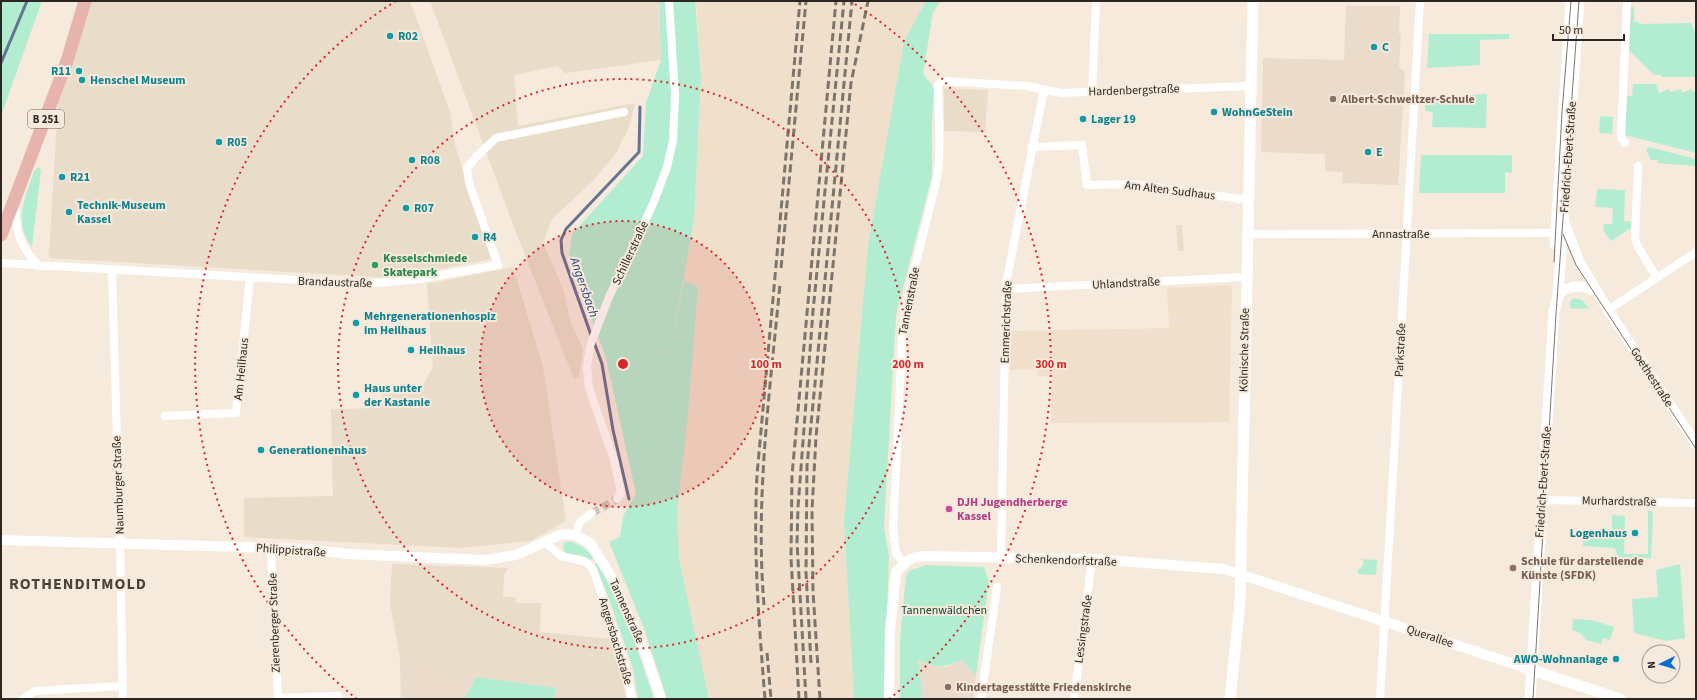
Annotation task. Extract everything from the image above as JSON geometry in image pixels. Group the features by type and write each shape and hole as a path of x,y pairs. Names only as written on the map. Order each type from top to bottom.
{"main road":[{"name":"B 251","path":"1,235 67,61 85,1"},
{"name":"Kölnische Straße","path":"1230,699 1240,602 1253,1"},
{"name":"Friedrich-Ebert-Straße","path":"1530,699 1554,312 1558,295 1562,242 1560,220 1571,1"},
{"name":"Friedrich-Ebert-Straße","path":"1554,312 1552,294 1555,233 1560,220 1579,1"},
{"name":"Querallee","path":"1532,670 1620,699"}],"street":[{"name":"Schillerstraße","path":"617,499 621,493 614,460 589,388 588,367 590,346 609,297 653,204 669,160 673,141 675,95 669,1"},
{"path":"1092,92 1096,1"},
{"name":"Parkstraße","path":"1380,699 1420,1"},
{"path":"1625,143 1621,138 1628,1"},
{"name":"Hardenbergstraße","path":"938,85 942,81 1018,82 1061,93 1251,86"},
{"name":"Tannenstraße","path":"904,564 896,552 893,529 902,342 904,315 937,175 939,150 938,85"},
{"name":"Emmerichstraße","path":"1002,558 1006,289 1008,269 1044,89"},
{"name":"Brandaustraße","path":"1,263 367,284 420,279 498,266 469,183 467,168 476,157 496,138 624,112"},
{"name":"Am Alten Sudhaus","path":"1032,148 1082,145 1087,185 1133,184 1248,200"},
{"path":"1638,166 1635,239 1638,247 1657,278"},
{"path":"15,201 15,218 23,248 39,266"},
{"name":"Goethestraße","path":"1560,220 1579,261 1608,310 1696,444"},
{"path":"1555,233 1562,242"},
{"name":"Annastraße","path":"1247,234 1555,233"},
{"name":"Goethestraße","path":"1562,242 1592,290 1608,310"},
{"path":"1608,310 1696,252"},
{"name":"Naumburger Straße","path":"112,270 120,544 122,699"},
{"name":"Uhlandstraße","path":"1006,289 1246,277"},
{"name":"Am Heilhaus","path":"165,416 236,413 250,278"},
{"path":"1558,295 1570,287 1585,287 1592,290"},
{"name":"Murhardstraße","path":"1542,500 1696,503"},
{"path":"575,535 580,522 592,514"},
{"name":"Philippistraße","path":"1,540 307,549 347,554 485,560 516,555 562,534 575,535"},
{"name":"Tannenstraße","path":"575,535 590,543 609,572 645,652 661,699"},
{"name":"Angersbachstraße","path":"545,542 561,556 586,562 593,569 624,661 632,699"},
{"name":"Zierenberger Straße","path":"271,548 278,698 338,696"},
{"name":"Schenkendorfstraße","path":"889,699 890,630 896,572 904,564 916,557 1092,560 1224,569 1240,573"},
{"name":"Lessingstraße","path":"1074,699 1092,560"},
{"name":"Querallee","path":"1240,573 1532,670"},
{"path":"981,699 997,586"},
{"path":"23,699 35,691 122,686"}],"shaded area":[{"path":"90,1 410,1 450,112 455,145 491,259 394,278 49,258 58,101"},
{"path":"430,1 659,1 661,60 565,73 558,66 514,75 518,126 635,103 629,127 616,153 594,180 552,219 543,243 563,289 571,323 583,349 579,377 574,379 517,235"},
{"path":"696,1 926,1 904,41 868,245 844,521 854,699 667,699 645,631 646,554 655,440 694,220 701,77"},
{"name":"Albert-Schweitzer-Schule","path":"1346,6 1400,6 1399,34 1401,34 1399,67 1405,72 1398,185 1342,183 1343,172 1325,171 1325,154 1261,152 1263,58 1344,60"},
{"path":"944,88 988,90 985,132 944,131"},
{"path":"1176,225 1182,225 1184,251 1178,251"},
{"path":"513,267 543,367 566,521 530,541 459,548 244,537 244,498 333,496 331,409 380,408 382,394 419,392 433,367 427,284"},
{"path":"1231,286 1232,289 1229,422 1051,423 1052,377 1038,375 1037,369 1010,370 1011,331 1169,328 1167,288"},
{"path":"392,564 508,568 504,575 503,597 516,597 516,603 541,603 540,632 610,639 621,670 626,699 553,699 557,688 476,677 431,675 432,659 400,659 390,603"},
{"path":"400,659 432,659 432,675 476,677 464,699 401,699"},
{"name":"Kindertagesstätte Friedenskirche","path":"918,660 932,666 946,667 962,660 976,676 973,699 923,699"}],"green space":[{"path":"1,1 42,1 1,116"},
{"path":"659,1 695,1 701,77 694,220 670,354 684,281 698,287 688,414 677,512 679,559 709,699 667,699 645,631 609,542 620,537 623,516 636,494 606,358 569,256 572,234 643,156 646,103 661,60"},
{"path":"926,1 941,1 933,12 923,74 932,85 934,92 932,122 932,176 896,315 884,527 889,556 884,699 854,699 844,521 868,245 904,41"},
{"path":"1631,7 1634,7 1634,22 1639,22 1639,24 1691,23 1696,35 1696,77 1661,77 1661,75 1654,75 1629,50"},
{"path":"1429,34 1509,34 1509,39 1480,40 1480,65 1427,68"},
{"path":"1633,84 1656,84 1659,93 1669,89 1670,92 1681,89 1682,93 1692,89 1693,92 1696,92 1696,153 1625,135 1627,96 1632,96"},
{"path":"1487,94 1486,128 1432,127 1433,112 1425,111 1425,98"},
{"path":"1600,116 1613,117 1612,134 1599,133"},
{"path":"1649,147 1696,159 1696,166 1657,163 1658,160 1651,160 1646,150"},
{"path":"1421,155 1512,155 1512,173 1505,172 1505,193 1419,193"},
{"path":"39,167 41,171 32,247 26,238 23,228 22,209 34,171"},
{"path":"1597,189 1625,190 1624,221 1632,222 1631,228 1611,241 1603,231 1604,224 1612,224 1613,208 1595,207"},
{"path":"1574,298 1582,300 1589,308 1572,309 1569,305 1571,300"},
{"path":"1648,511 1652,511 1653,515 1651,558 1633,558 1631,561 1618,557 1615,548 1583,546 1583,529 1612,529 1612,515 1625,516 1624,554 1648,554"},
{"path":"565,542 578,544 594,558 590,560 584,556 565,553 563,546"},
{"path":"1361,559 1377,560 1376,575 1358,574 1358,569 1361,569 1364,562"},
{"path":"597,562 623,611 654,699 638,699 633,668 607,593 595,565"},
{"path":"1680,564 1685,638 1666,641 1634,633 1632,599 1658,597 1656,570"},
{"name":"Tannenwäldchen","path":"926,565 984,567 989,581 976,676 962,660 950,665 936,666 918,660 923,699 900,699 900,638 906,576 909,571"},
{"path":"1573,619 1591,620 1614,627 1610,640 1603,638 1601,644 1586,640 1580,633 1572,630"},
{"path":"476,677 557,688 553,699 464,699"}],"waterway":[{"path":"1,63 27,1"},
{"name":"Angersbach","path":"591,335 562,253 561,240 566,229 639,152 640,107"},
{"name":"Angersbach","path":"594,342 602,364 613,430 629,499"}],"tunnel":[{"path":"592,513 617,499"}],"tram line":[{"path":"1554,262 1562,112 1571,1"},
{"path":"1533,699 1556,314 1579,1"},
{"path":"1563,234 1576,265 1696,449"}],"railway":[{"path":"765,699 756,559 757,475 800,1"},
{"path":"781,268 806,1"},
{"path":"799,699 791,558 792,475 836,1"},
{"path":"806,699 797,542 798,507 813,311 844,1"},
{"path":"811,663 806,573 807,466 852,1"},
{"path":"820,699 813,592 812,510 816,437 851,83 868,1"},
{"path":"764,605 761,525 762,485 768,404 780,284"},
{"path":"767,653 771,699"}],"place":[{"name":"R02","path":"390,36"},
{"name":"C","path":"1374,47"},
{"name":"R11","path":"79,71"},
{"name":"Henschel Museum","path":"82,80"},
{"name":"Albert-Schweitzer-Schule","path":"1333,99"},
{"name":"WohnGeStein","path":"1214,112"},
{"name":"Lager 19","path":"1083,119"},
{"name":"R05","path":"219,142"},
{"name":"E","path":"1368,152"},
{"name":"R08","path":"412,160"},
{"name":"R21","path":"62,177"},
{"name":"R07","path":"406,208"},
{"name":"Technik-Museum Kassel","path":"69,212"},
{"name":"R4","path":"475,237"},
{"name":"Kesselschmiede Skatepark","path":"375,265"},
{"name":"Mehrgenerationenhospiz im Heilhaus","path":"356,323"},
{"name":"Heilhaus","path":"411,350"},
{"name":"Haus unter der Kastanie","path":"356,395"},
{"name":"Generationenhaus","path":"261,450"},
{"name":"DJH Jugendherberge Kassel","path":"949,509"},
{"name":"Logenhaus","path":"1635,533"},
{"name":"Schule für darstellende Künste (SFDK)","path":"1513,568"},
{"name":"AWO-Wohnanlage","path":"1616,659"},
{"name":"Kindertagesstätte Friedenskirche","path":"948,687"}],"district":[{"name":"ROTHENDITMOLD","path":"78,583"}]}
